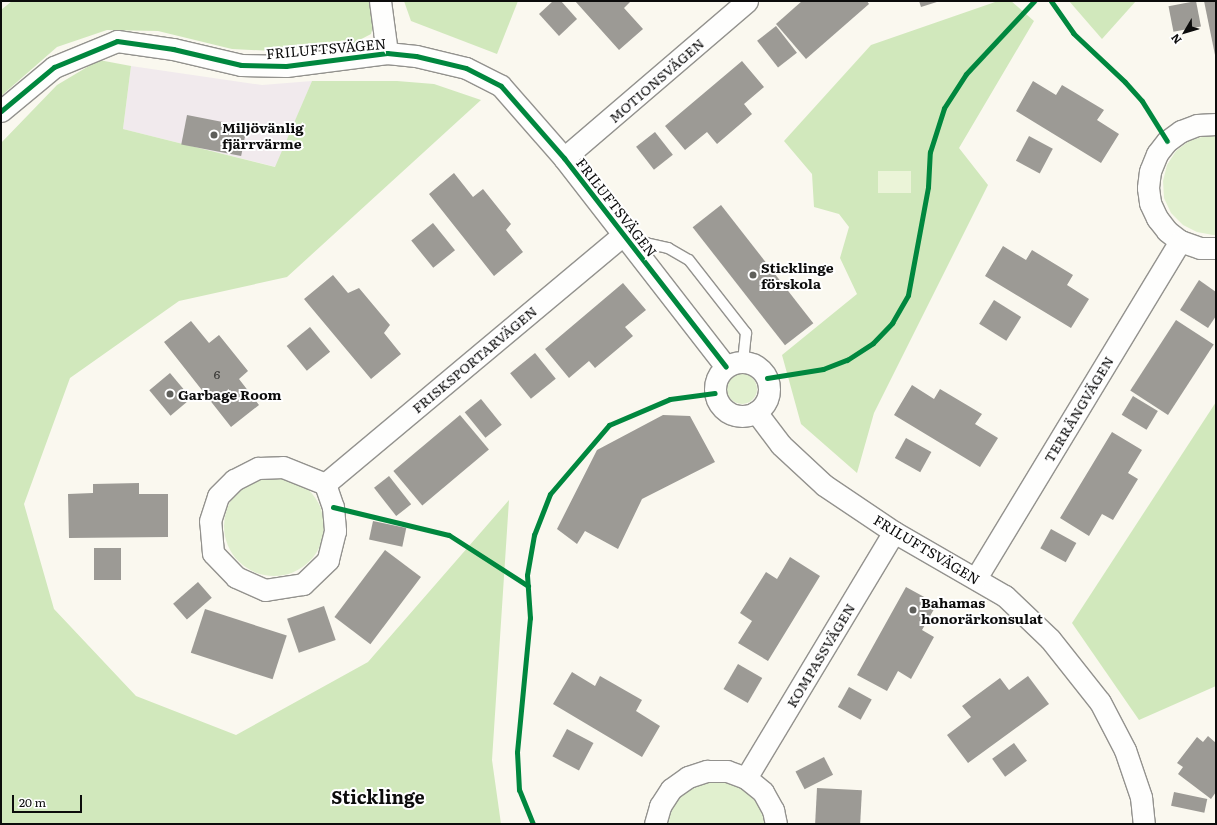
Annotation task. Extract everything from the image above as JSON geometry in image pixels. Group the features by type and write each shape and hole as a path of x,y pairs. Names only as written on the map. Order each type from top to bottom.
{"street":[{"path":"380,1 387,53"},
{"name":"MOTIONSVÄGEN","path":"564,158 747,1"},
{"name":"FRILUFTSVÄGEN","path":"1,110 54,67 117,42 173,50 240,65 286,66 387,53 416,56 466,68 501,86 564,158 628,241 735,365"},
{"path":"1216,124 1197,125 1176,134 1167,141 1157,154 1150,170 1148,196 1157,218 1167,231 1180,241 1200,248 1216,248"},
{"name":"FRISKSPORTARVÄGEN","path":"325,484 628,241"},
{"name":"TERRÄNGVÄGEN","path":"976,578 1180,241"},
{"path":"735,365 757,366 763,372 769,385 766,400 756,412 739,416 724,409 718,402 715,386 720,373 735,365"},
{"name":"FRILUFTSVÄGEN","path":"756,412 781,445 824,485 894,532 1005,596 1050,639 1100,702 1125,750 1141,797 1144,824"},
{"path":"283,467 325,484 332,507 335,531 328,560 303,584 265,590 236,578 213,553 210,521 218,496 234,480 258,468 283,467"},
{"name":"KOMPASSVÄGEN","path":"746,778 894,532"},
{"path":"655,824 660,806 671,789 688,777 707,771 727,771 746,778 763,792 773,810 776,824"}],"lane":[{"path":"628,241 668,248 689,260 746,333 735,365"}],"shaded area":[{"path":"131,66 262,85 312,81 276,167 123,129"}],"green space":[{"path":"12,1 372,1 375,19 371,34 350,45 272,51 232,49 158,31 107,30 57,47 1,96 1,10"},
{"path":"404,1 518,1 497,54 411,21"},
{"path":"998,1 1011,1 1034,21 959,148 988,185 874,413 857,473 801,424 782,355 857,294 840,258 849,227 839,214 814,207 812,174 784,141 871,45"},
{"path":"1069,1 1136,1 1102,39"},
{"path":"99,60 131,66 123,129 275,167 312,81 397,81 434,84 481,100 287,277 179,301 70,378 24,504 54,609 136,696 236,735 368,662 509,500 492,760 501,824 1,824 1,143 57,85"},
{"path":"1205,136 1216,136 1216,235 1197,232 1183,225 1171,213 1164,198 1163,181 1167,165 1176,151 1189,141"},
{"path":"878,171 911,171 911,193 878,193"},
{"path":"742,374 748,375 756,383 756,395 748,403 742,404 736,403 728,395 727,389 728,383 736,375"},
{"path":"1216,402 1216,686 1139,720 1072,623"},
{"path":"274,476 293,480 309,491 320,507 324,526 320,545 309,561 293,572 274,576 255,572 239,561 228,545 224,526 228,507 239,491 255,480"},
{"path":"714,781 730,783 744,790 756,802 764,817 764,824 667,824 674,804 684,792 698,784"}],"building":[{"path":"553,1 561,1 577,19 559,36 539,14"},
{"path":"575,1 631,1 624,8 643,29 619,50"},
{"path":"802,1 867,1 869,4 806,59 776,24"},
{"path":"919,1 940,1 921,7"},
{"path":"1196,1 1201,27 1173,32 1169,6"},
{"path":"1204,1 1216,1 1216,55 1215,55"},
{"path":"776,26 797,53 778,68 757,41"},
{"path":"742,61 764,87 744,104 752,114 717,144 707,132 685,150 665,126"},
{"path":"1033,81 1056,95 1062,85 1104,110 1097,120 1119,134 1101,163 1016,111"},
{"name":"Miljövänlig fjärrvärme","path":"187,115 247,127 241,156 181,144"},
{"path":"655,132 673,155 654,170 636,147"},
{"path":"1029,136 1053,149 1040,173 1016,161"},
{"path":"454,173 473,197 483,189 511,224 506,230 523,252 494,276 429,194"},
{"name":"Sticklinge förskola","path":"721,205 813,323 785,345 693,227"},
{"path":"433,223 455,250 433,268 411,241"},
{"path":"1003,246 1026,260 1032,250 1073,275 1067,285 1089,299 1071,328 985,276"},
{"path":"333,275 348,293 359,288 390,325 384,333 401,354 371,379 304,299"},
{"path":"1199,280 1216,292 1216,316 1208,328 1180,310"},
{"path":"623,283 646,310 625,327 633,336 595,368 589,361 569,378 545,349"},
{"path":"994,300 1021,317 1006,341 979,324"},
{"path":"1176,320 1214,345 1168,415 1130,390"},
{"path":"191,321 209,343 219,335 248,371 239,379 259,405 231,427 164,342"},
{"path":"310,327 330,352 307,371 287,346"},
{"path":"535,353 556,379 531,399 510,373"},
{"name":"Garbage Room","path":"170,373 191,398 171,416 149,390"},
{"path":"912,385 934,399 940,389 982,414 975,424 998,438 980,467 894,415"},
{"path":"1133,396 1158,411 1147,430 1122,415"},
{"path":"481,399 502,425 485,438 465,412"},
{"path":"460,415 489,449 422,505 393,471"},
{"path":"663,415 690,416 715,462 642,499 618,549 585,531 577,544 557,529 597,450"},
{"path":"1112,432 1142,450 1128,473 1138,479 1113,520 1102,514 1089,536 1060,518"},
{"path":"906,438 931,452 920,472 895,458"},
{"path":"389,476 411,504 396,516 374,488"},
{"path":"139,483 139,494 168,494 168,537 69,538 68,494 93,493 93,484"},
{"path":"373,521 406,528 402,547 369,540"},
{"path":"1051,529 1076,543 1066,562 1040,548"},
{"path":"94,548 121,548 121,580 94,580"},
{"path":"385,550 421,577 370,644 334,617"},
{"path":"790,557 820,576 768,661 738,643 752,621 740,613 766,572 777,579"},
{"path":"198,582 212,598 187,619 173,604"},
{"path":"906,587 937,604 922,630 934,637 911,679 898,671 887,691 857,675"},
{"path":"324,606 336,640 299,653 287,619"},
{"path":"205,609 287,636 273,679 191,653"},
{"path":"738,664 762,678 748,703 724,689"},
{"path":"572,672 595,686 600,676 642,700 636,711 660,726 642,757 553,704"},
{"path":"1028,676 1049,704 968,763 947,735 971,717 962,706 1000,678 1009,690"},
{"path":"849,687 872,700 861,720 838,707"},
{"path":"567,729 593,743 579,770 552,756"},
{"path":"1208,736 1216,743 1216,792 1211,799 1178,774 1183,767 1177,763 1197,737 1203,742"},
{"path":"1014,743 1027,761 1005,777 992,759"},
{"path":"824,757 833,775 805,789 795,772"},
{"path":"817,788 862,790 860,824 815,824"},
{"path":"1174,792 1207,799 1204,813 1171,806"}],"cycle path":[{"path":"767,378 823,369 847,360 873,343 892,323 908,295 928,187 930,152 944,108 966,74 1034,1"},
{"path":"1051,1 1073,33 1125,82 1142,101 1167,141"},
{"path":"1,111 54,67 117,41 173,49 241,65 286,66 387,53 416,56 466,68 501,86 564,158 726,367"},
{"path":"533,824 519,790 517,752 530,618 527,575 534,535 550,494 609,425 670,399 715,393"},
{"path":"333,507 449,535 528,586"}],"place":[{"name":"Miljövänlig fjärrvärme","path":"214,135"},
{"name":"Sticklinge förskola","path":"753,275"},
{"name":"Garbage Room","path":"170,394"},
{"name":"Bahamas honorärkonsulat","path":"913,610"}],"district":[{"name":"Sticklinge","path":"378,797"}]}
